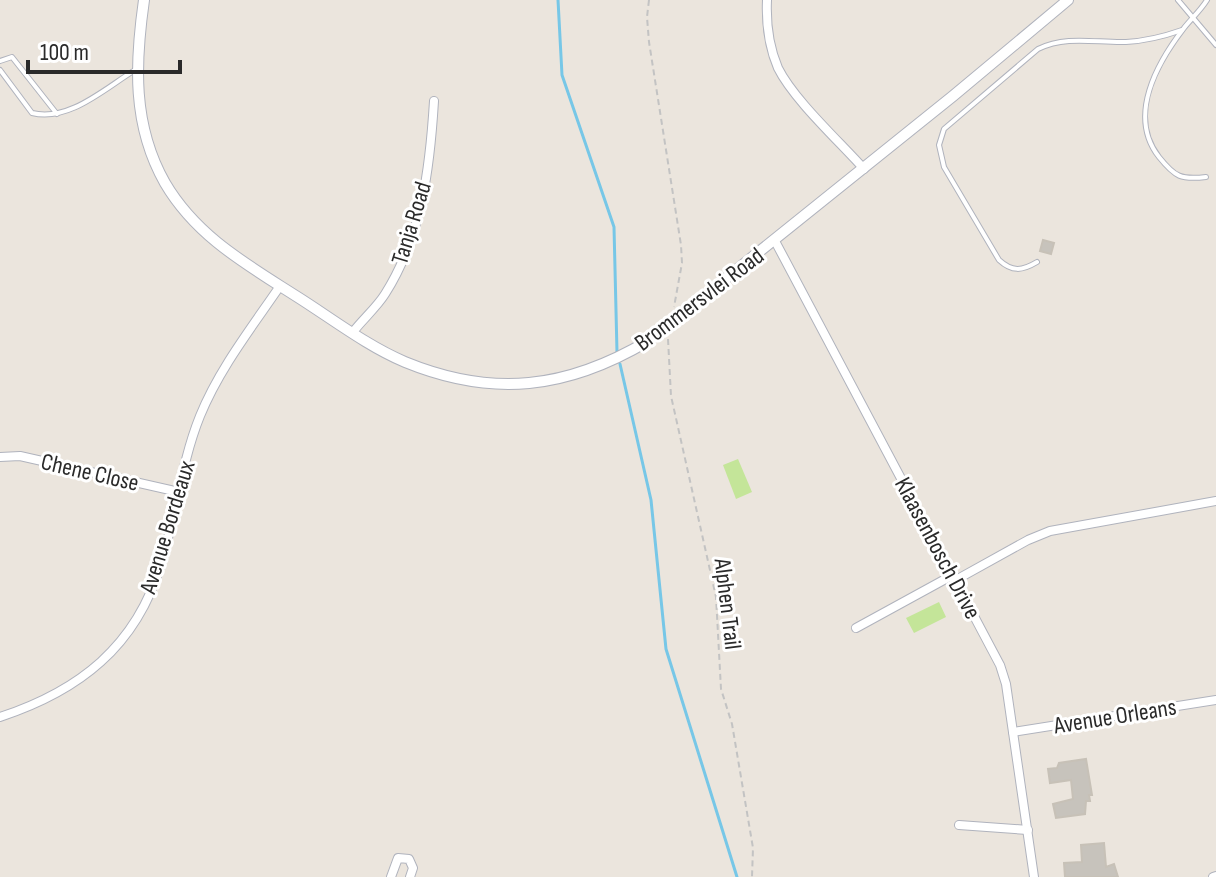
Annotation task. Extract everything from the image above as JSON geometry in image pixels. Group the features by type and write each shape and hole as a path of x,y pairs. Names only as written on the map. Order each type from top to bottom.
{"street":[{"name":"Brommersvlei Road","path":"144,0 137,69 138,106 152,155 164,181 182,209 203,233 233,256 403,361 470,382 520,385 562,378 605,365 648,341 864,169 1068,0"},
{"path":"767,0 768,33 779,70 864,169"},
{"name":"Tanja Road","path":"353,332 384,296 406,257 420,210 431,151 434,101"},
{"name":"Klaasenbosch Drive","path":"775,241 1000,665 1034,877"},
{"name":"Avenue Bordeaux","path":"0,717 67,689 97,667 122,639 143,606 160,566 198,419 210,393 280,286"},
{"name":"Chene Close","path":"0,457 20,456 179,492"},
{"path":"856,628 1050,531 1216,501"},
{"name":"Avenue Orleans","path":"1013,732 1216,700"},
{"path":"959,825 1028,830"},
{"path":"391,877 398,858 405,857 413,868 410,877"}],"lane":[{"path":"1178,0 1216,45"},
{"path":"1206,177 1190,179 1176,176 1154,151 1145,116 1158,65 1207,0"},
{"path":"1037,262 1016,270 999,260 944,167 939,145 944,129 1038,49 1051,43 1083,40 1126,42 1182,30"},
{"path":"0,61 12,57 57,114"},
{"path":"0,70 32,113 45,117 66,113 137,69"}],"path":[{"path":"649,0 649,42 681,245 682,263 673,313"},
{"name":"Alphen Trail","path":"668,335 671,396 716,597 721,689 732,724 753,848 752,877"}],"green space":[{"path":"738,459 752,492 736,499 723,465"},
{"path":"939,602 946,617 914,633 906,618"}],"building":[{"path":"1043,240 1054,243 1051,254 1040,251"},
{"path":"1086,759 1092,795 1089,795 1090,801 1086,801 1085,814 1056,818 1053,804 1073,799 1071,780 1050,783 1048,769 1057,768 1059,763"},
{"path":"1104,843 1106,867 1114,864 1118,877 1065,877 1064,863 1082,862 1081,845"}],"waterway":[{"path":"558,0 562,75 614,227 617,352"},
{"path":"620,364 651,500 666,649 737,877"}]}
